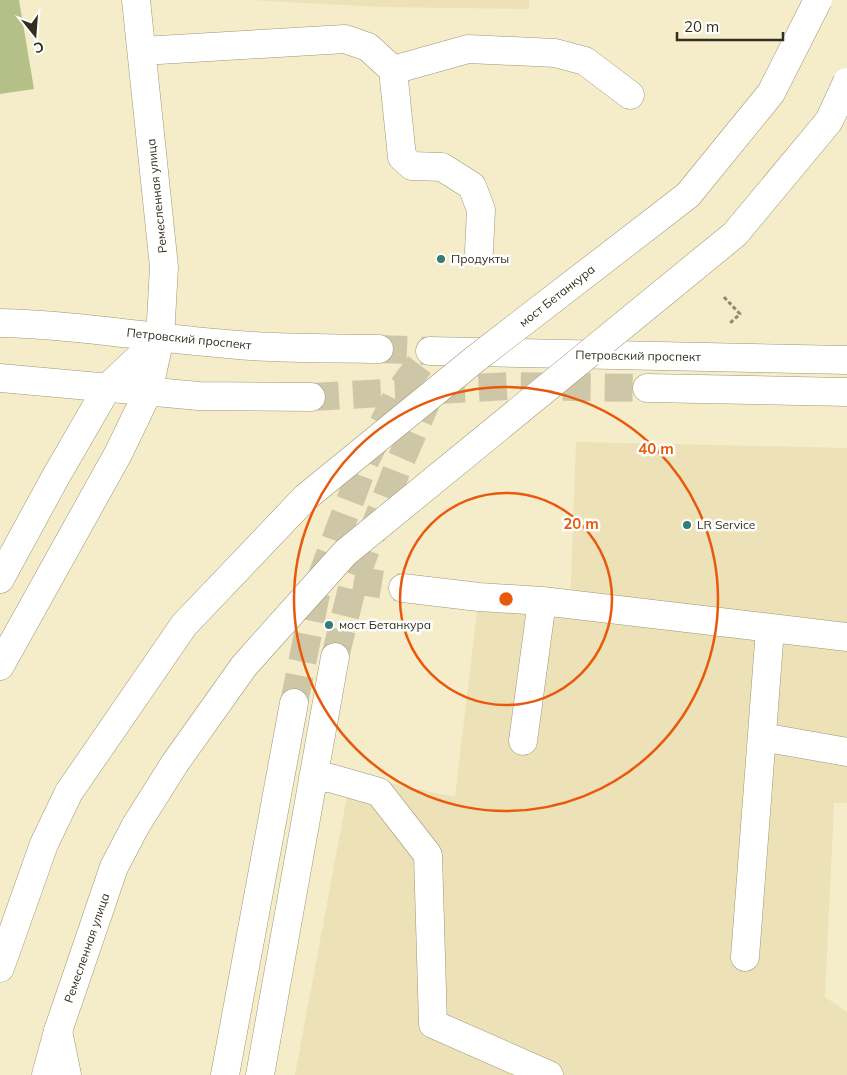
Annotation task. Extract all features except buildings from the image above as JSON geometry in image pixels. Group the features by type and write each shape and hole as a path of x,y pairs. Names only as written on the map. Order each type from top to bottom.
{"street":[{"name":"Ремесленная улица","path":"0,666 103,484 148,392 160,338 164,267 136,0"},
{"name":"мост Бетанкура","path":"0,968 44,844 69,792 184,625 306,497 474,360 688,195 771,93 818,0"},
{"path":"142,50 345,39 368,47 393,70 402,157 412,166 442,167 472,186 481,210 480,250"},
{"path":"393,70 468,49 555,53 585,61 630,95"},
{"name":"Ремесленная улица","path":"46,1075 58,1031 114,866 136,825 175,762 244,666 345,553 735,234 829,121 847,82"},
{"name":"Петровский проспект","path":"0,323 107,329 160,338 241,346 379,349"},
{"path":"0,579 107,388 160,338"},
{"name":"Петровский проспект","path":"430,350 847,360"},
{"path":"0,378 199,396 311,398"},
{"path":"647,388 847,392"},
{"path":"403,588 479,597 542,601 847,637"},
{"path":"523,741 542,601"},
{"path":"745,957 770,629"},
{"path":"260,1075 335,657"},
{"path":"225,1075 294,703"},
{"path":"762,737 847,752"},
{"path":"313,776 330,778 380,792 428,855 433,1024 549,1075"},
{"path":"58,1031 67,1075"}],"path":[{"path":"724,297 740,314"}],"shaded area":[{"path":"250,0 529,0 529,9 381,7"},
{"path":"576,442 847,448 847,803 834,803 825,997 847,1012 847,1075 295,1075 351,775 455,797 477,611 570,608"}],"green space":[{"path":"0,0 19,0 34,89 0,94"}],"tunnel":[{"path":"379,349 430,351"},
{"path":"294,703 317,589 365,461 399,392 430,351"},
{"path":"311,397 509,386 647,388"},
{"path":"335,657 354,580 398,467 432,389"},
{"path":"354,580 403,588"}],"place":[{"name":"Продукты","path":"441,259"},
{"name":"LR Service","path":"687,525"},
{"name":"мост Бетанкура","path":"329,625"}]}
